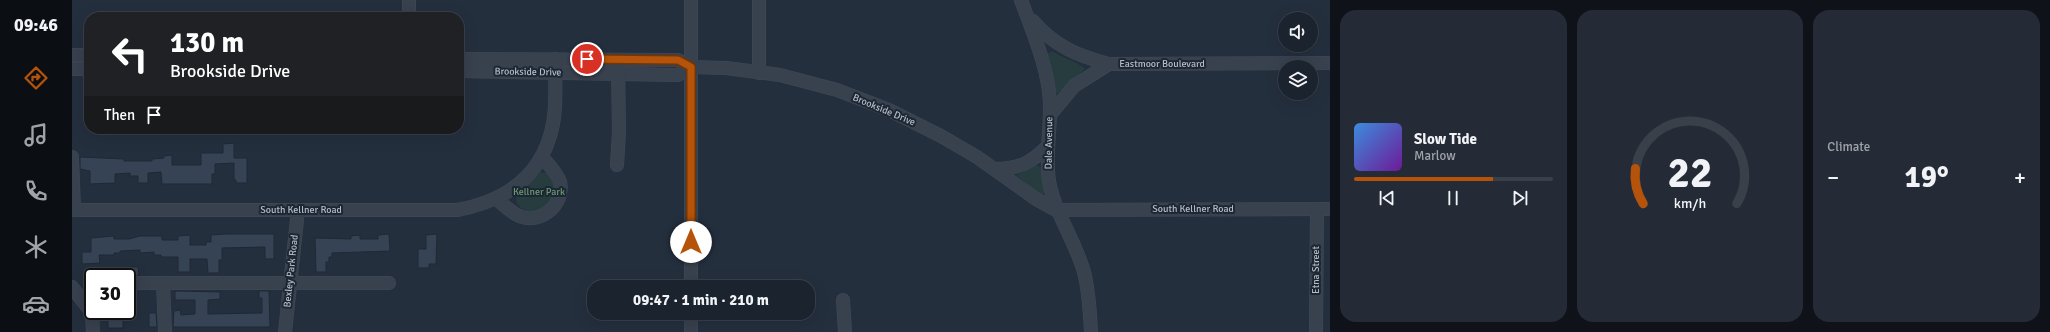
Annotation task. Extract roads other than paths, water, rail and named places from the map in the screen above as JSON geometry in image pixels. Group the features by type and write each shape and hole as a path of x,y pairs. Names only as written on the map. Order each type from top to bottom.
{"street":[{"path":"409,0 409,12"},
{"path":"691,0 691,280"},
{"path":"758,72 759,0"},
{"name":"Eastmoor Boulevard","path":"1021,3 1042,33 1064,48 1076,54 1108,64 1330,63"},
{"name":"Dale Avenue","path":"1021,3 1035,36 1047,82 1050,115 1048,146 1049,180 1056,210 1073,243 1084,272 1091,332"},
{"path":"72,55 84,55"},
{"name":"Brookside Drive","path":"464,59 489,65 555,74 678,74 691,67"},
{"path":"496,199 514,213 522,217 542,216 554,207 559,196 560,181 542,157 553,123 555,59"},
{"name":"Brookside Drive","path":"464,70 489,65 555,59 618,59 678,60 691,67 726,68 780,75 837,90 889,110 941,136 995,169 1036,199 1056,210"},
{"path":"617,165 619,132 618,59"},
{"path":"1050,115 1074,86 1108,64"},
{"path":"72,69 84,69"},
{"path":"995,169 1012,168 1026,164 1036,158 1048,146"},
{"name":"South Kellner Road","path":"73,210 457,210 496,199 522,181 542,157"},
{"path":"72,158 73,210"},
{"name":"Etna Street","path":"1316,332 1317,209"},
{"name":"South Kellner Road","path":"1056,210 1330,209"},
{"name":"Bexley Park Road","path":"285,332 298,210"},
{"path":"136,284 290,282 390,283"},
{"path":"163,283 165,332"},
{"path":"72,287 84,303"},
{"path":"843,300 845,332"},
{"path":"72,307 84,306"},
{"path":"92,320 93,332"},
{"path":"691,320 691,332"}],"park label":[{"name":"Kellner Park","path":"539,192"}]}
